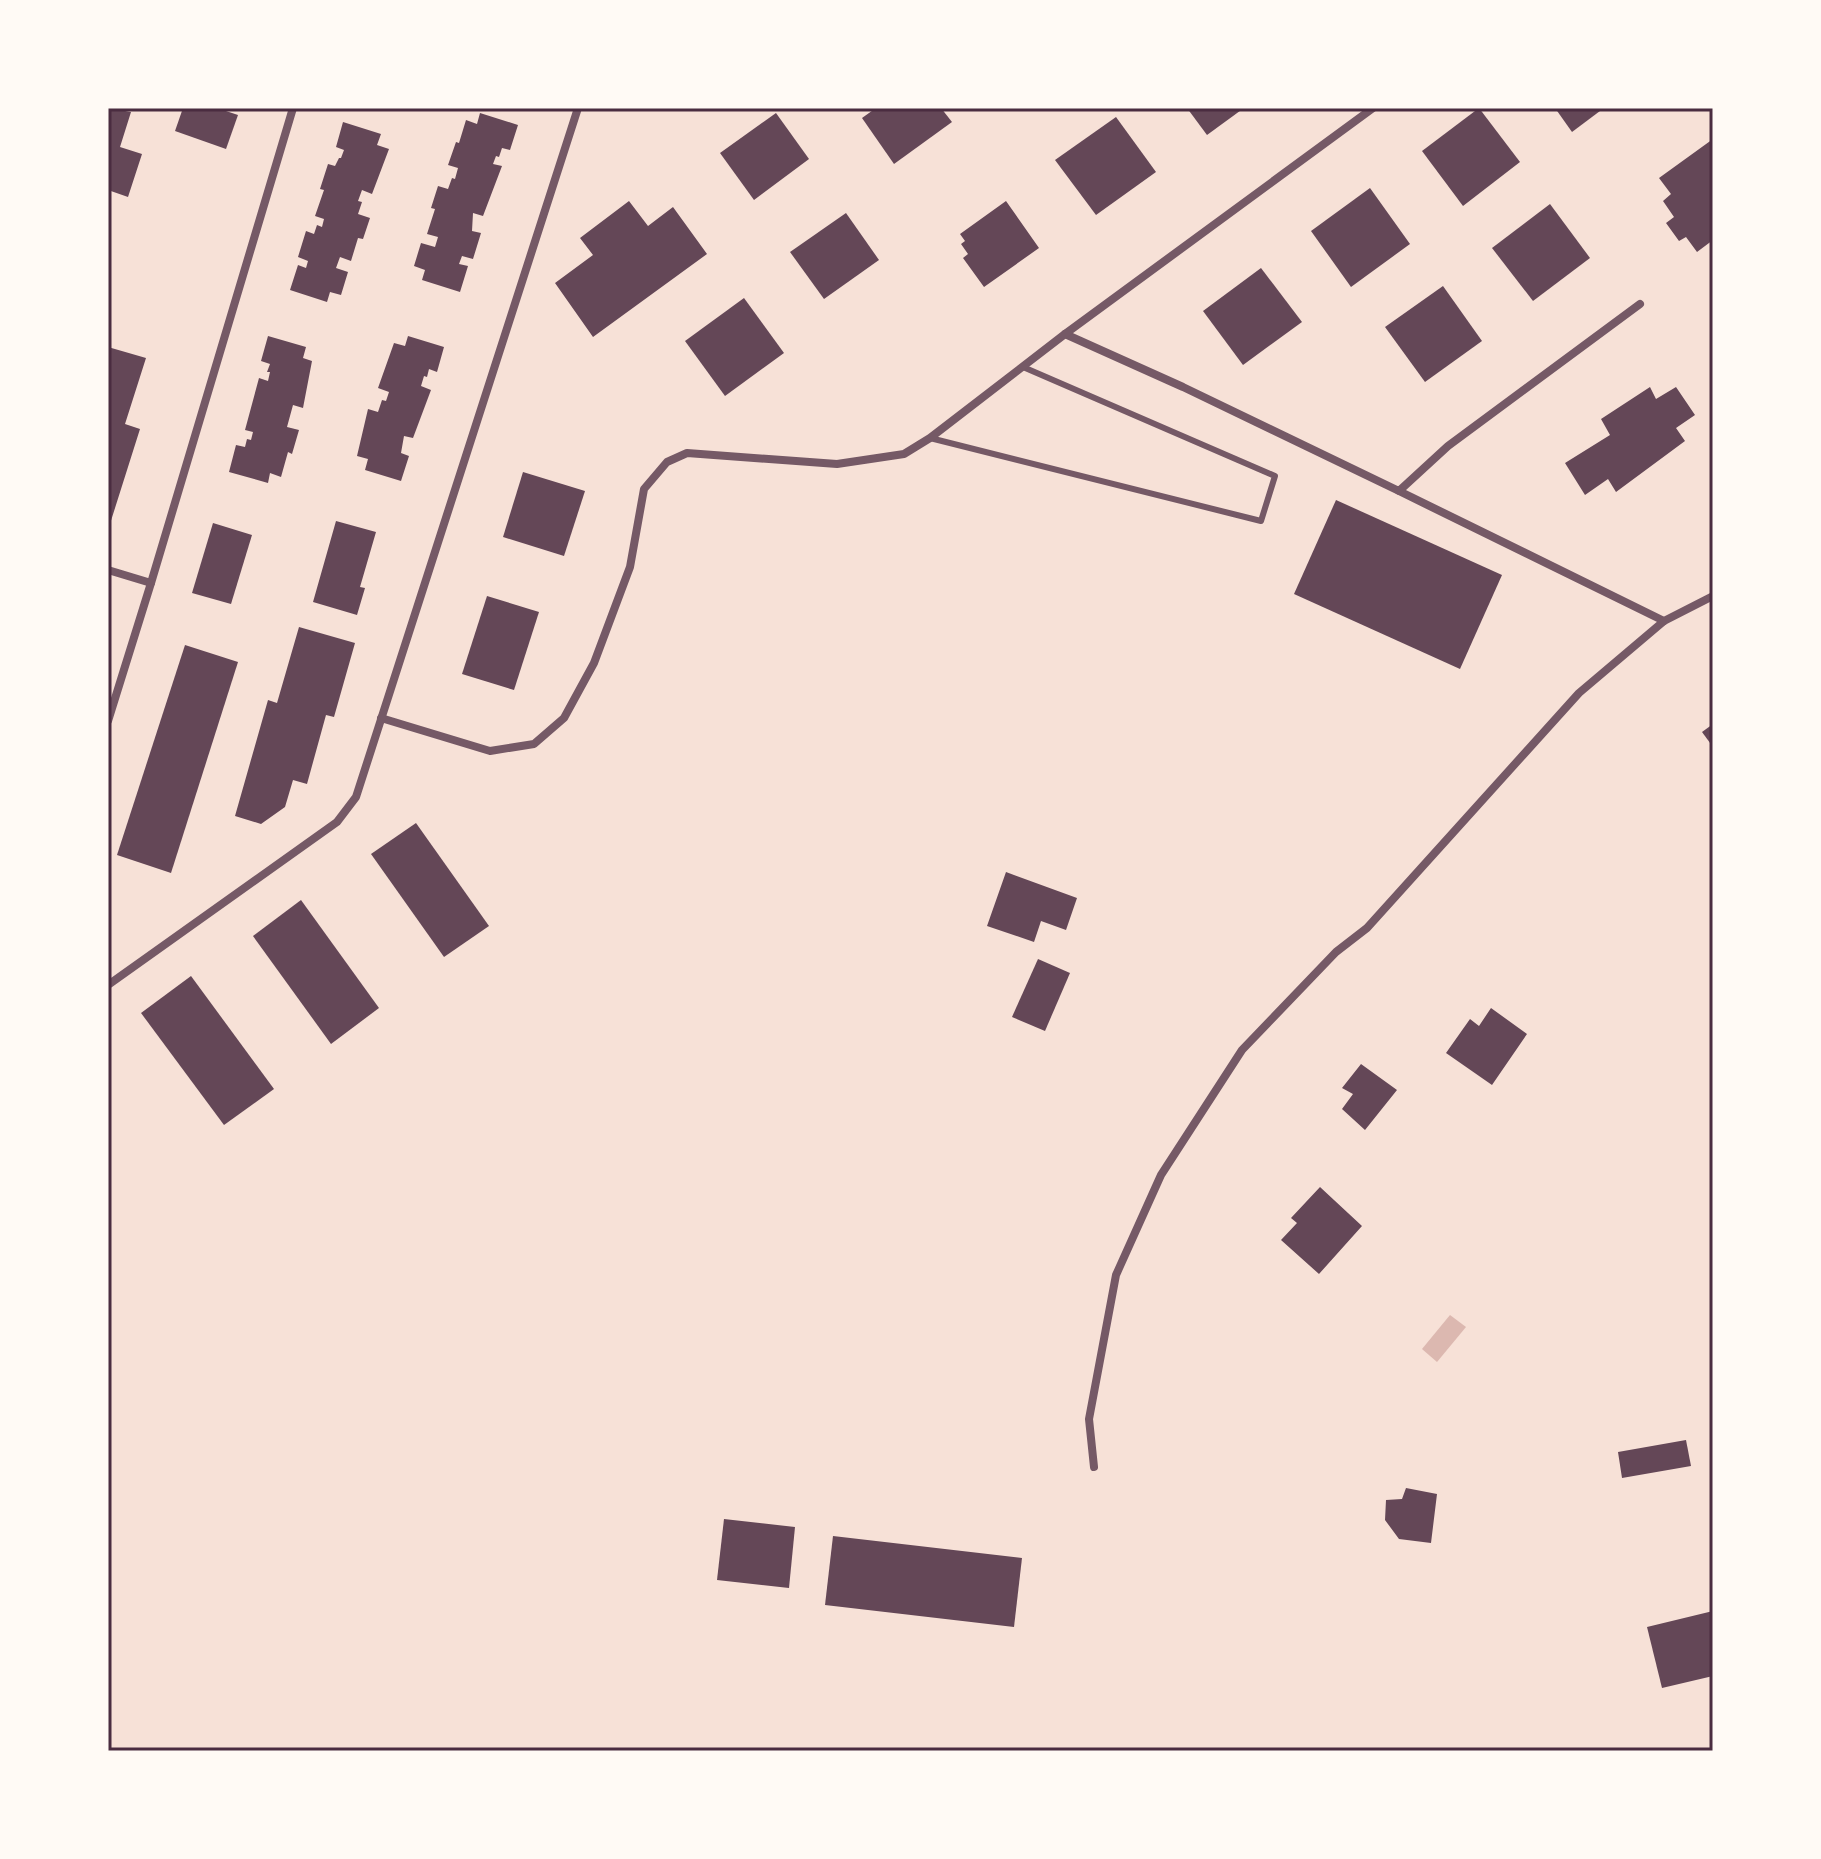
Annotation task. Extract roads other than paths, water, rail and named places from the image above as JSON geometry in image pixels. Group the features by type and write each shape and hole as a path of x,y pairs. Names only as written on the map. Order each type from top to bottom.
{"street":[{"path":"108,721 293,108"},
{"path":"108,985 337,822 356,797 578,108"},
{"path":"381,718 490,751 534,744 564,718 594,663 630,567 644,489 667,462 687,453 837,464 904,454 930,438 1065,334 1373,108"},
{"path":"1399,491 1448,446 1640,304"},
{"path":"1065,334 1183,387 1664,621"},
{"path":"108,570 151,583"},
{"path":"1094,1467 1089,1419 1116,1275 1161,1175 1242,1050 1336,952 1367,928 1579,693 1664,621 1713,596"}],"lane":[{"path":"930,438 1261,521 1275,476 1023,367"}]}
